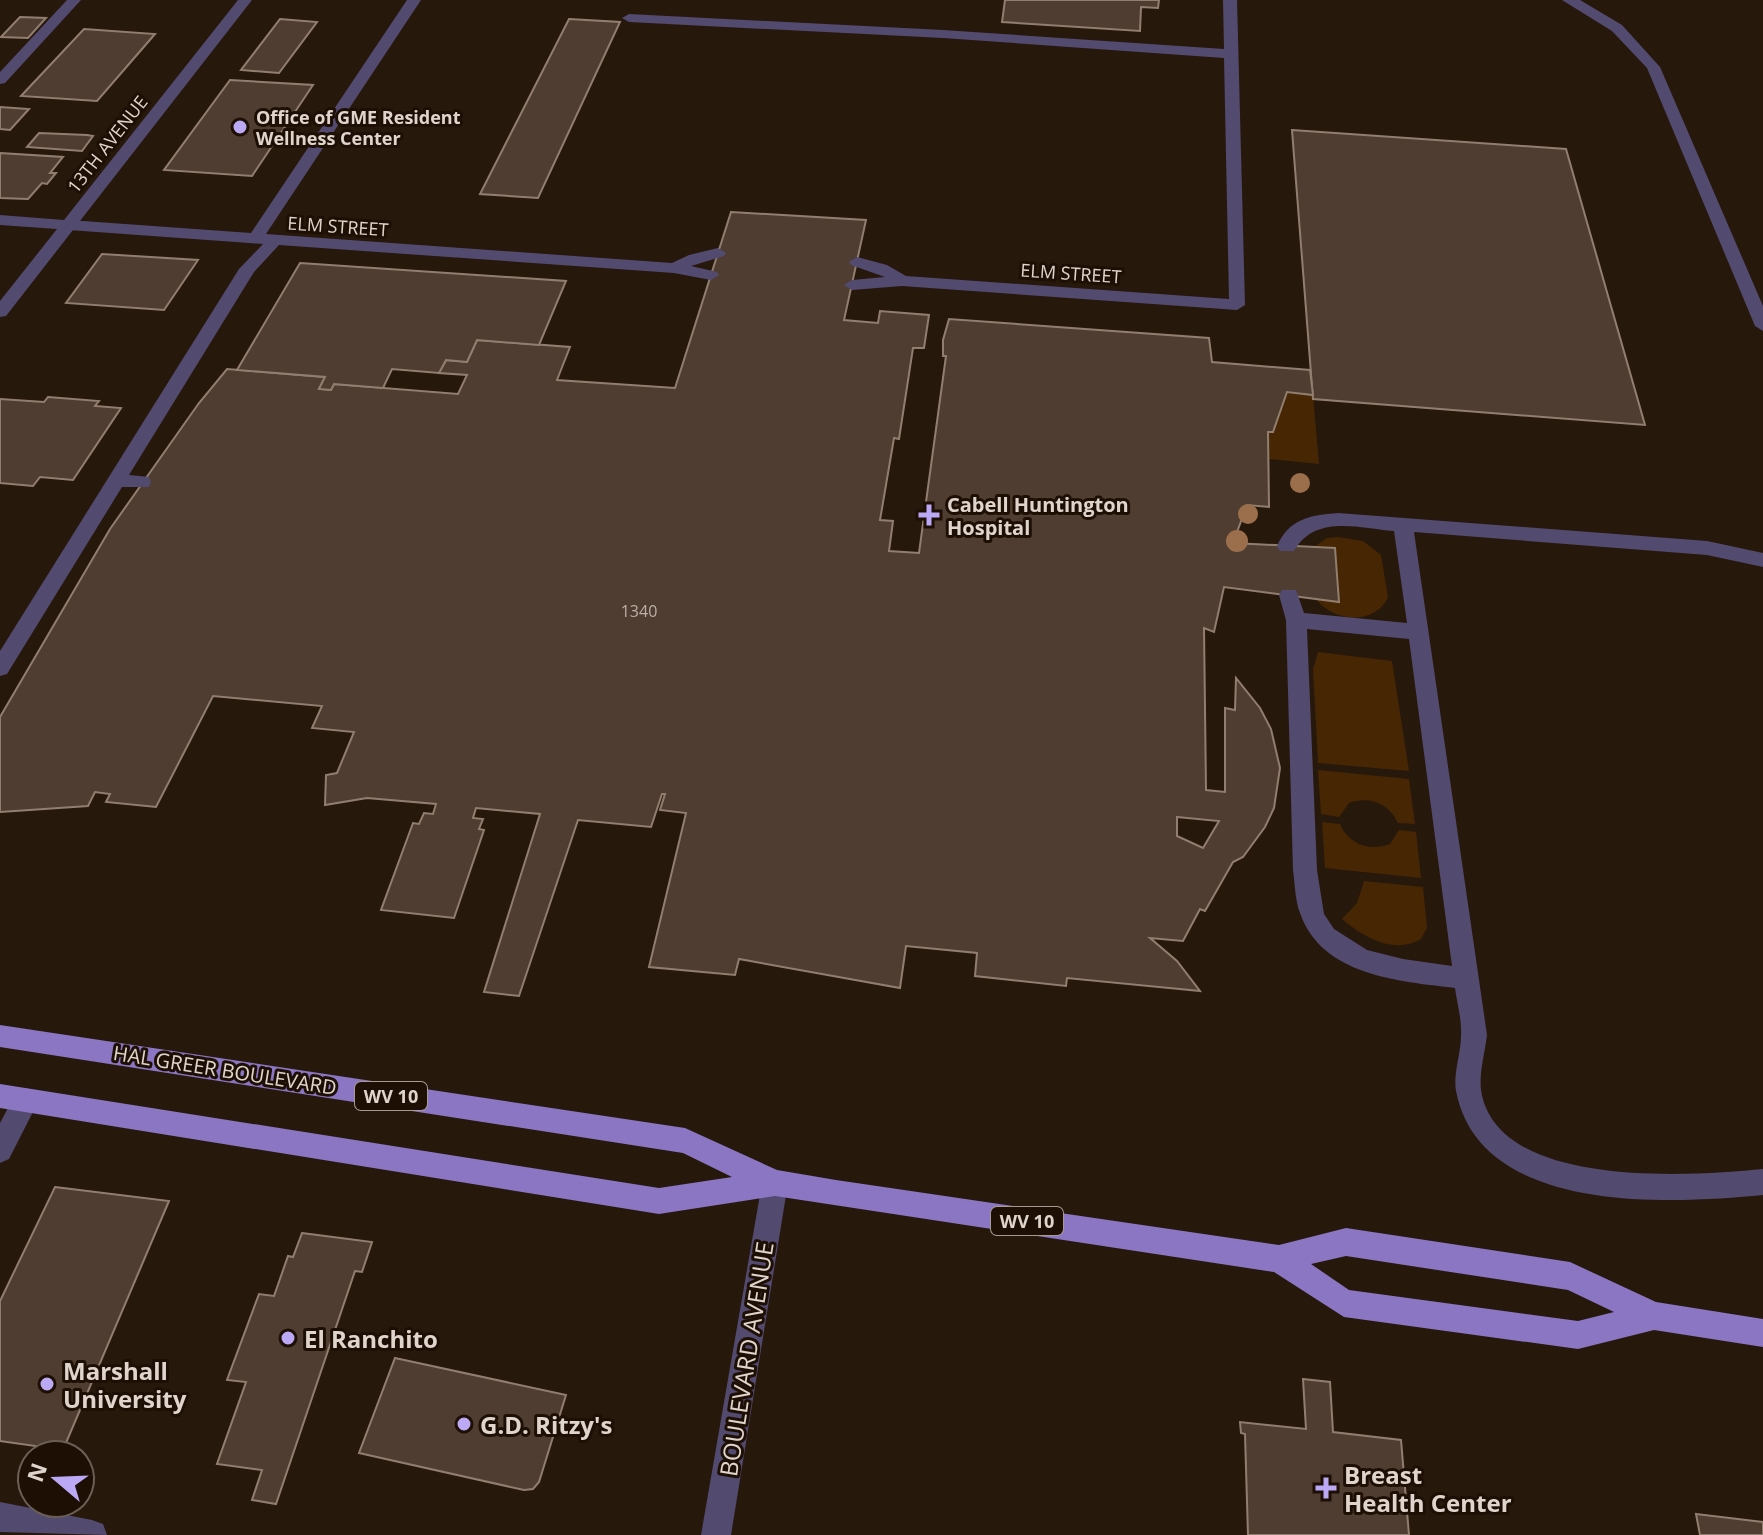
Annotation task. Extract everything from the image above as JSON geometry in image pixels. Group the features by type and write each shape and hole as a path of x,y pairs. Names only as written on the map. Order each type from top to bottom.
{"main road":[{"name":"HAL GREER BOULEVARD","path":"0,1036 685,1141 775,1183 1279,1259 1346,1242 1570,1276 1654,1316 1763,1333"},
{"name":"HAL GREER BOULEVARD","path":"13,1098 659,1201 775,1183"},
{"name":"HAL GREER BOULEVARD","path":"1279,1259 1344,1303 1578,1335 1654,1316"}],"street":[{"path":"0,80 74,0"},
{"name":"13TH AVENUE","path":"0,312 245,0"},
{"path":"0,668 414,0"},
{"path":"629,18 954,35 1231,54 1230,0"},
{"path":"1569,0 1617,28 1653,67 1763,326"},
{"name":"ELM STREET","path":"852,285 902,281 1237,305 1231,54"},
{"name":"ELM STREET","path":"0,220 674,268 711,275"},
{"name":"ELM STREET","path":"674,268 695,258 718,253"},
{"name":"ELM STREET","path":"857,262 881,268 902,281"},
{"path":"116,480 142,482"},
{"path":"1287,546 1294,532 1319,521 1403,523 1707,548 1761,558"},
{"path":"1403,523 1474,1035 1468,1061 1467,1092 1481,1127 1502,1148 1525,1164 1553,1173 1606,1183 1667,1189 1763,1182"},
{"path":"1289,595 1296,620 1305,870 1309,904 1315,922 1344,950 1367,962 1465,978"},
{"path":"1296,620 1417,632"},
{"path":"0,1150 13,1098"},
{"name":"BOULEVARD AVENUE","path":"716,1535 775,1183"},
{"path":"0,1517 92,1535"}],"shaded area":[{"path":"1287,392 1313,395 1319,464 1269,459 1268,432 1273,432"},
{"path":"1327,538 1363,541 1381,555 1388,597 1374,613 1354,618 1343,616 1323,607 1316,599 1335,548 1314,547"},
{"path":"1318,652 1392,661 1409,771 1318,763 1313,669"},
{"path":"1318,770 1409,779 1415,824 1398,823 1384,806 1364,800 1349,803 1339,817 1321,814"},
{"path":"1322,822 1340,824 1354,841 1375,847 1390,844 1399,830 1416,832 1421,878 1325,868"},
{"path":"1364,881 1423,887 1427,928 1421,939 1400,945 1379,942 1342,919 1357,903"}],"building":[{"path":"1005,0 1159,0 1158,8 1141,7 1140,31 1002,22"},
{"path":"20,17 46,18 28,38 1,37"},
{"path":"280,19 317,22 279,73 241,70"},
{"path":"569,19 620,22 538,198 480,194"},
{"path":"84,29 155,34 97,101 21,96"},
{"name":"Office of GME Resident Wellness Center","path":"230,80 313,85 252,176 164,170"},
{"path":"0,107 29,109 10,130 0,129"},
{"path":"1292,130 1566,149 1645,425 1313,399"},
{"path":"39,133 93,136 82,151 27,147"},
{"path":"0,153 63,157 50,173 56,173 47,184 42,183 28,199 0,198"},
{"path":"731,212 866,220 844,320 878,323 880,311 929,315 924,348 913,348 899,439 894,438 880,520 893,521 889,551 919,553 946,356 943,356 943,340 949,319 1209,338 1212,362 1310,370 1313,395 1287,392 1273,432 1268,432 1269,507 1247,505 1233,543 1335,548 1339,602 1224,587 1214,632 1204,628 1206,790 1225,792 1225,708 1235,710 1236,678 1260,708 1271,729 1280,768 1274,808 1265,827 1243,857 1233,862 1205,911 1200,909 1183,941 1150,938 1177,961 1200,991 1067,978 1066,986 975,976 977,953 906,946 900,988 739,959 735,975 649,967 686,813 660,810 665,794 662,794 651,827 578,820 519,996 484,992 540,814 476,808 473,818 483,819 479,829 484,830 454,918 381,910 413,823 419,824 424,813 433,814 436,804 367,798 325,805 326,775 337,773 354,732 312,728 322,706 213,696 156,807 106,802 110,794 95,792 88,806 0,812 0,717 110,529 199,403 227,369 325,377 319,389 331,390 334,384 458,394 467,375 439,373 446,360 467,362 477,340 570,347 557,380 675,388","holes":["1177,817 1219,821 1203,848 1177,836"]},
{"path":"102,254 198,260 164,310 66,303"},
{"path":"300,263 566,281 539,345 477,340 467,362 446,360 439,373 392,369 383,388 334,384 331,390 319,389 325,377 237,370"},
{"path":"48,397 99,401 95,406 121,408 73,480 40,477 33,486 0,483 0,399 44,402"},
{"name":"Marshall University","path":"55,1187 169,1201 68,1439 16,1439 16,1443 0,1441 0,1301"},
{"name":"El Ranchito","path":"302,1233 372,1242 362,1272 355,1271 276,1504 252,1500 262,1470 217,1464 246,1382 227,1380 259,1294 274,1296 288,1256 293,1257"},
{"name":"G.D. Ritzy's","path":"395,1358 566,1395 539,1482 533,1489 524,1490 359,1453"},
{"name":"Breast Health Center","path":"1303,1379 1330,1382 1333,1432 1401,1440 1409,1535 1248,1535 1245,1434 1241,1433 1240,1422 1306,1429"},
{"path":"1696,1514 1763,1522 1763,1535 1700,1535"}],"place":[{"name":"Office of GME Resident Wellness Center","path":"240,127"},
{"name":"Cabell Huntington Hospital","path":"929,515"},
{"name":"El Ranchito","path":"288,1338"},
{"name":"Marshall University","path":"47,1384"},
{"name":"G.D. Ritzy's","path":"464,1424"},
{"name":"Breast Health Center","path":"1326,1488"}]}
